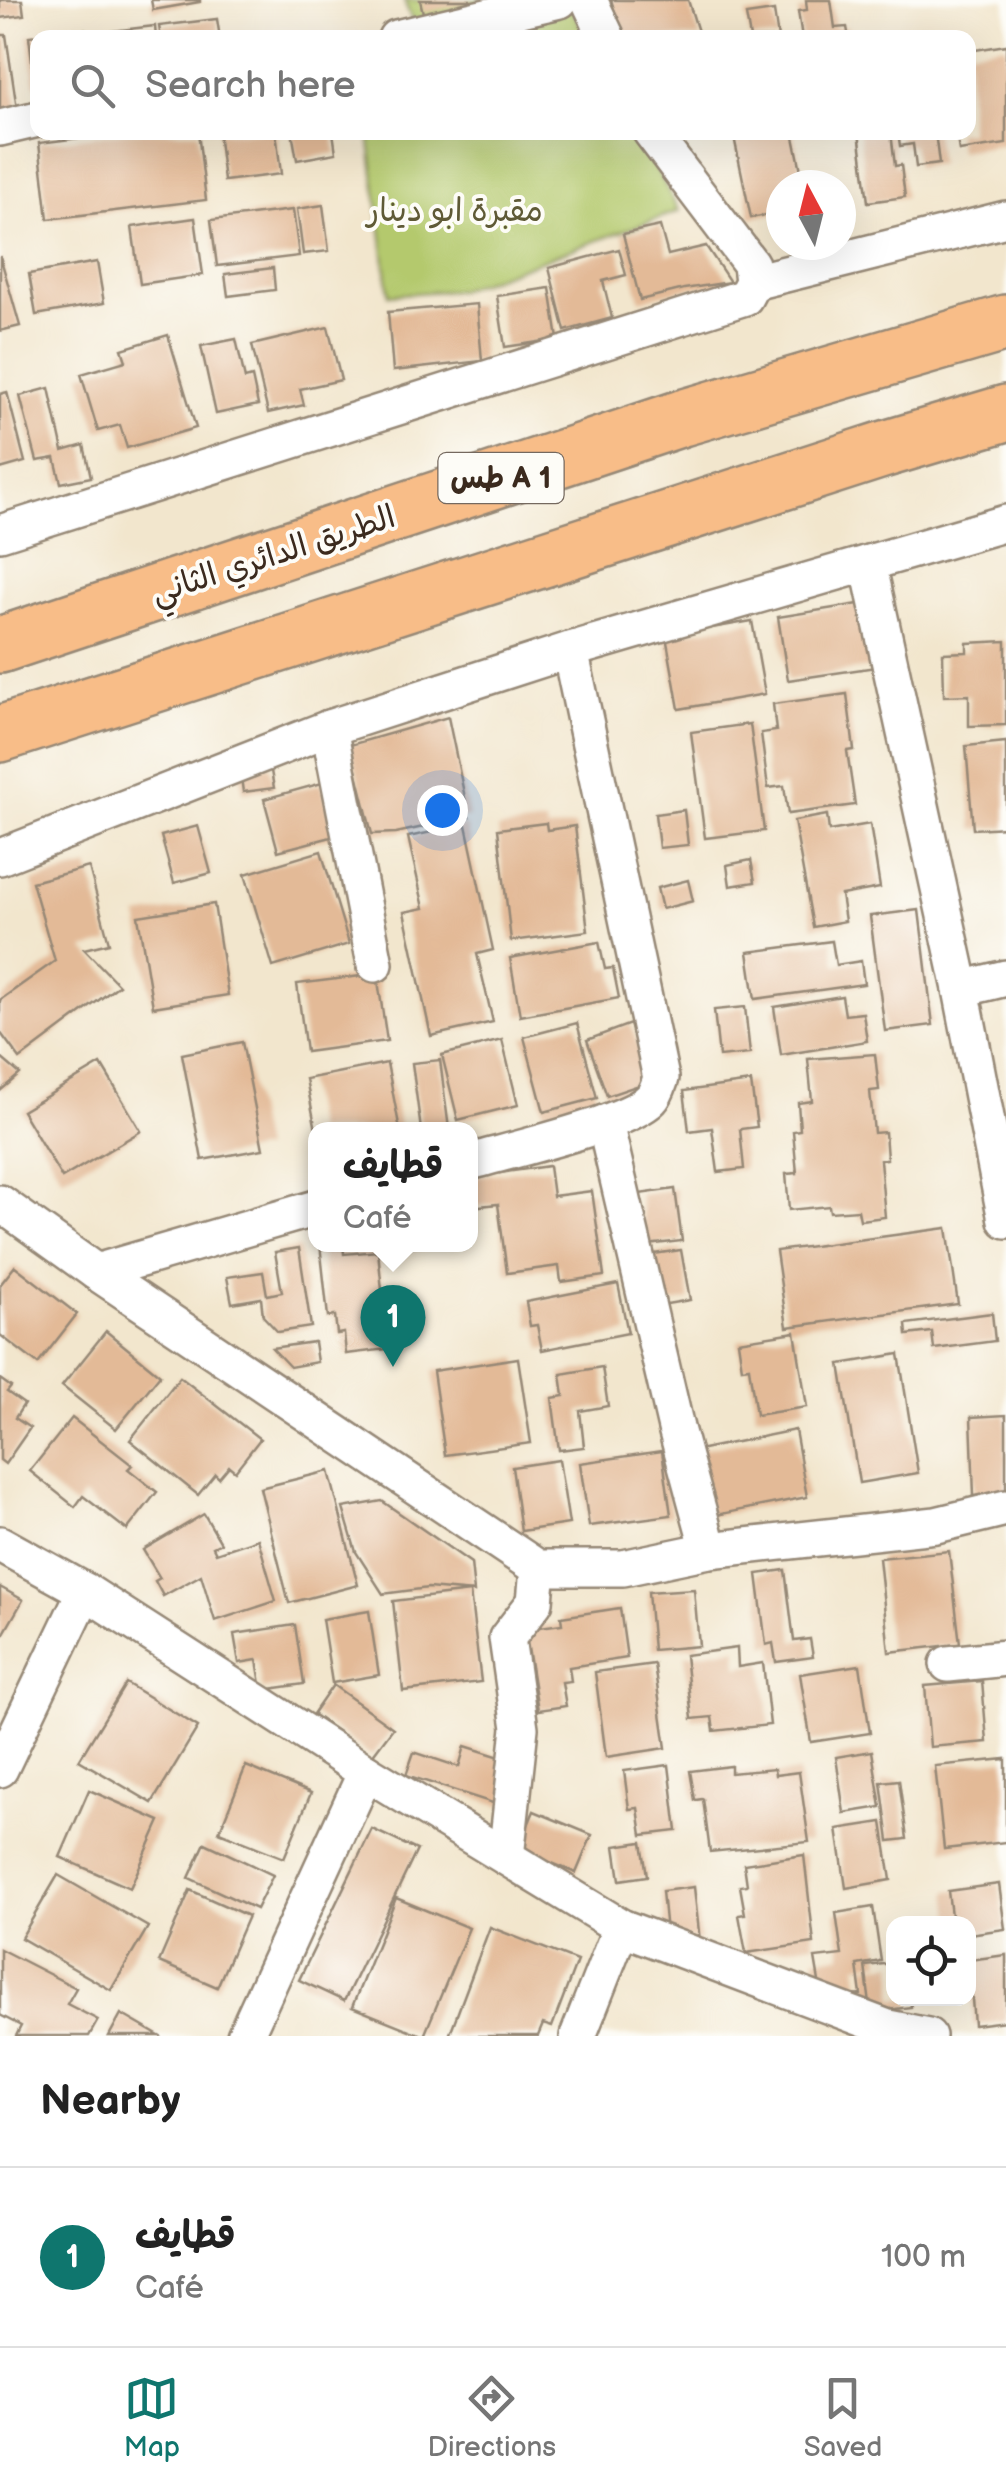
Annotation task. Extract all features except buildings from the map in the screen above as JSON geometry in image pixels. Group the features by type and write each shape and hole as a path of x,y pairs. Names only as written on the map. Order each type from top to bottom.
{"highway":[{"name":"الطريق الدائري الثاني","path":"2,644 682,418 1006,324"},
{"name":"طس A 1","path":"0,734 1006,413"}],"street":[{"path":"431,30 560,0"},
{"path":"589,0 602,30"},
{"path":"0,128 30,121"},
{"path":"0,533 745,297 753,282 751,264 657,140"},
{"path":"753,282 1006,219"},
{"path":"0,857 329,728 570,650 1006,523"},
{"path":"868,564 962,989 1006,1220"},
{"path":"478,1160 633,1112 653,1098 661,1078 570,650"},
{"path":"329,728 375,964"},
{"path":"962,989 1006,978"},
{"path":"605,1123 676,1428 709,1550"},
{"path":"0,1203 96,1272 538,1568 623,1568 709,1550 936,1525 1006,1508"},
{"path":"96,1272 308,1210"},
{"path":"0,1544 85,1591 366,1772 621,1927 888,2032 928,2036"},
{"path":"506,1856 520,1728 507,1638 535,1602 538,1568"},
{"path":"0,1769 85,1591"},
{"path":"948,1664 1006,1658"},
{"path":"245,2036 366,1772"},
{"path":"578,2036 621,1927"}],"green space":[{"path":"404,0 567,0 583,30 415,30"},
{"name":"مقبرة ابو دينار","path":"370,140 641,140 679,211 459,290 389,295"}],"place":[{"name":"قطايف","path":"393,1367"}]}
